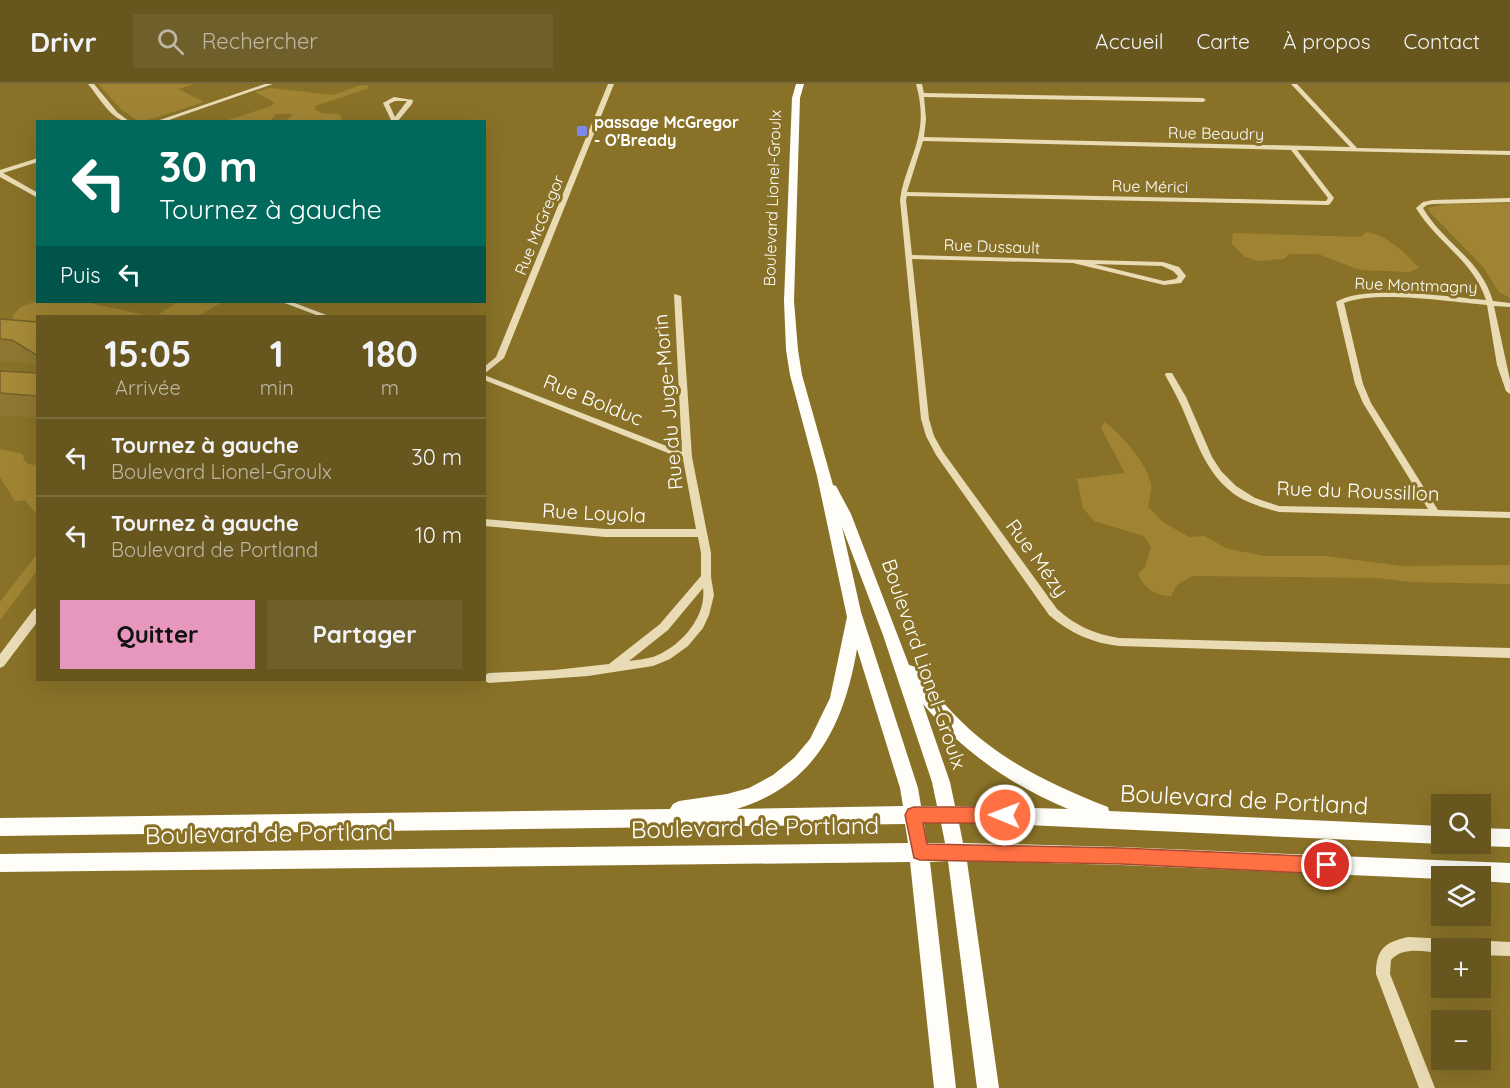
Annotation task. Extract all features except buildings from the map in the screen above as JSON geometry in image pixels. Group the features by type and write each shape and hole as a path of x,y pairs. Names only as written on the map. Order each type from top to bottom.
{"main road":[{"name":"Boulevard Lionel-Groulx","path":"793,84 796,98 790,326 796,375 824,476 853,612 909,788 920,852 945,1088"},
{"name":"Boulevard Lionel-Groulx","path":"796,98 800,84"},
{"name":"Boulevard Lionel-Groulx","path":"824,476 844,514 891,635 941,782 956,852 988,1088"},
{"path":"611,819 739,800 768,788 791,771 816,744 836,708 850,652 853,612"},
{"path":"891,635 931,703 977,748 1015,775 1070,803 1118,819"},
{"name":"Boulevard de Portland","path":"0,827 949,814 1118,819 1431,834"},
{"path":"1491,837 1510,838"},
{"name":"Boulevard de Portland","path":"0,863 956,852 1133,856 1510,873"}],"street":[{"path":"91,84 115,113 125,120"},
{"path":"162,120 270,84"},
{"name":"Rue McGregor","path":"486,370 500,358 611,84"},
{"name":"Rue Mézy","path":"920,84 924,120 921,139 906,176 903,209 910,257 922,404 930,436 945,461 1053,612 1080,633 1099,640 1119,642 1510,653"},
{"path":"1294,84 1355,149"},
{"path":"922,95 1203,100"},
{"path":"394,120 386,103 394,99 410,100 410,103 395,120"},
{"name":"Rue Beaudry","path":"921,139 1510,153"},
{"name":"Rue Mérici","path":"903,194 1328,203 1331,198 1293,148"},
{"path":"0,173 36,161"},
{"path":"0,173 36,195"},
{"path":"1510,200 1433,202 1421,205 1420,211 1479,277 1485,287 1501,366 1510,391"},
{"name":"Rue Dussault","path":"910,257 1073,261 1163,264 1176,269 1182,276 1174,282 1164,283 1073,261"},
{"name":"Rue du Juge-Morin","path":"489,678 577,674 657,661 685,643 696,629 708,602 709,594 706,553 687,457 677,296"},
{"name":"Rue Montmagny","path":"1435,513 1367,403 1359,384 1339,307 1340,302 1348,297 1364,296 1451,299 1510,305"},
{"path":"289,303 322,315"},
{"name":"Rue du Roussillon","path":"1169,375 1217,474 1247,499 1279,509 1510,515"},
{"name":"Rue Bolduc","path":"486,378 687,457"},
{"name":"Rue Loyola","path":"486,522 605,533 701,533"},
{"name":"Rue du Juge-Morin","path":"612,668 664,627 706,577"},
{"path":"0,663 36,615"},
{"path":"1427,1088 1383,974 1382,963 1386,955 1393,947 1408,944 1510,949"}],"shaded area":[{"path":"98,84 195,84 178,89 204,102 145,120 137,120 122,110"},
{"path":"361,85 369,88 315,106 316,110 322,113 339,114 342,120 287,120 293,114 276,114 271,120 228,120 271,106 274,103 272,101 255,92 270,88 333,95"},
{"path":"1510,203 1510,298 1499,292 1483,267 1428,208 1445,204"},
{"path":"1366,232 1388,240 1402,250 1419,268 1409,272 1360,270 1318,254 1290,254 1283,259 1259,261 1245,257 1232,244 1233,233 1361,237"},
{"path":"36,301 90,303 145,315 36,315 36,332 15,328 13,315 21,307"},
{"path":"176,303 221,303 200,315 158,315"},
{"path":"1104,422 1125,441 1144,467 1151,483 1148,507 1163,522 1189,537 1204,536 1228,549 1265,556 1324,556 1402,566 1510,565 1510,584 1411,582 1377,578 1192,576 1177,585 1171,596 1155,593 1143,583 1138,574 1145,567 1151,547 1144,536 1094,521 1083,508 1077,479 1125,473 1101,428"},
{"path":"0,449 23,454 28,464 36,465 36,514 25,500 15,501 0,477"},
{"path":"36,555 36,572 0,620 0,602"}],"place":[{"name":"passage McGregor - O'Bready","path":"582,131"}],"route":[{"path":"1005,815 914,815 920,852 1002,852 1327,865"}]}
